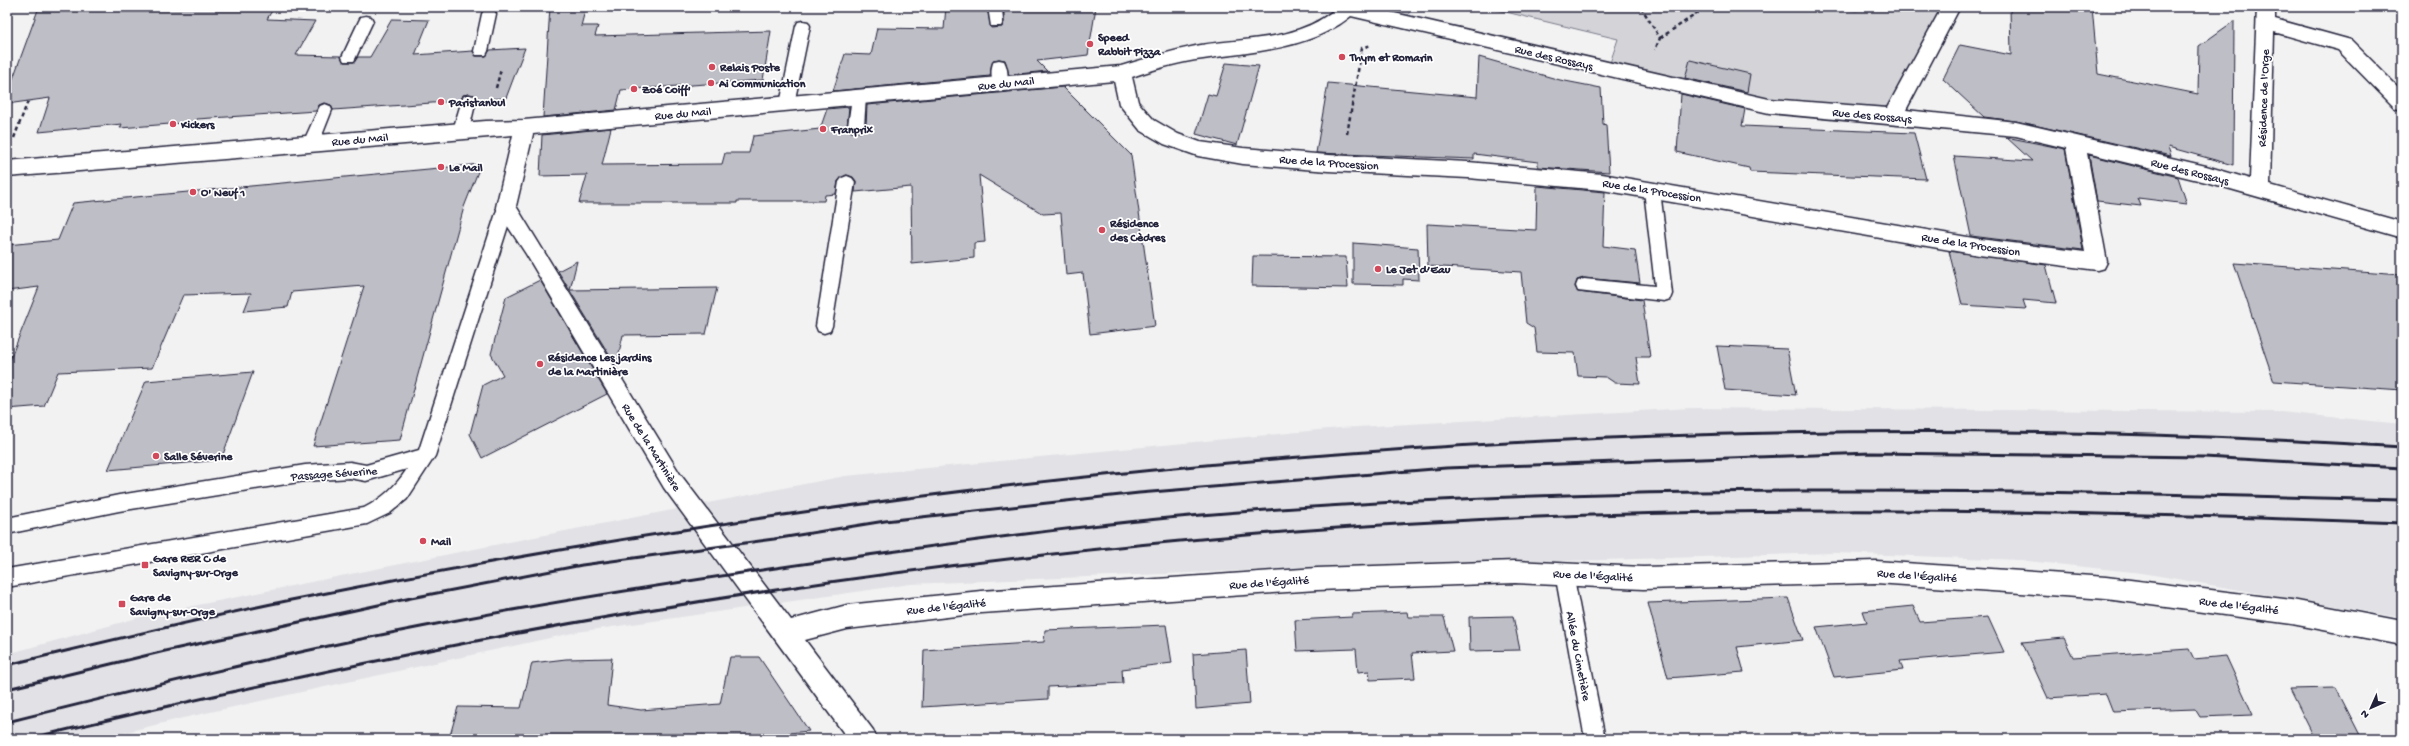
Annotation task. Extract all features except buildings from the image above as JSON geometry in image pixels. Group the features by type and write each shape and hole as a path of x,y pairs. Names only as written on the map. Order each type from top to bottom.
{"street":[{"path":"1894,116 1951,7"},
{"name":"Rue des Rossays","path":"1343,8 1769,106 1894,116 2016,130 2075,143 2260,189 2402,230"},
{"name":"Rue du Mail","path":"7,169 461,130 524,127 1122,73 1168,58 1270,42 1308,34 1335,21 1343,8"},
{"path":"2266,15 2344,45 2402,102"},
{"name":"Résidence de l'Orge","path":"2260,189 2266,15"},
{"name":"Rue de la Procession","path":"1122,73 1129,104 1146,125 1171,139 1198,149 1243,156 1342,164 1476,171 1602,182 1979,247 2097,262 2075,143"},
{"path":"506,207 519,158 524,127"},
{"name":"Rue de la Martinière","path":"506,207 533,248 672,481 784,634 864,739"},
{"name":"Rue de l'Égalité","path":"784,634 847,617 981,602 1317,579 1515,572 1564,573 1643,578 1876,572 2098,587 2292,612 2402,632"}],"lane":[{"path":"995,7 996,22"},
{"path":"481,51 489,14"},
{"path":"349,56 366,21"},
{"path":"787,104 803,26"},
{"path":"999,65 1000,84"},
{"path":"856,126 859,97"},
{"path":"461,130 469,100"},
{"path":"311,143 326,110"},
{"path":"824,326 847,182"},
{"path":"1584,286 1664,294 1652,190"},
{"path":"7,578 366,516 384,507 401,493 426,456 506,207"},
{"name":"Passage Séverine","path":"7,526 119,503 305,473 350,470 366,473 426,456"},
{"name":"Allée du Cimetière","path":"1564,573 1595,739"}],"path":[{"path":"1641,7 1660,38"},
{"path":"1644,78 1660,38 1707,7"},
{"path":"1342,164 1362,48 1390,41 1395,21"},
{"path":"13,140 28,101"}],"shaded area":[{"path":"1360,7 1412,7 1406,19"},
{"path":"1485,7 1838,7 1856,11 1869,7 1942,7 1893,107 1770,103 1609,66 1618,39"},
{"path":"1690,408 2281,412 2402,424 2402,618 2142,573 2018,560 1835,553 1266,570 911,584 577,632 183,718 99,739 7,739 7,654 148,615 504,543 845,476 1339,428"}],"railway":[{"path":"7,665 255,607 552,551 814,511 1078,478 1342,454 1606,438 1871,432 2137,435 2402,447"},
{"path":"7,689 165,651 411,598 582,565 774,539 885,521 1139,493 1446,468 1871,453 2204,457 2402,468"},
{"path":"7,722 317,648 543,604 666,584 851,557 1056,530 1165,518 1351,504 1501,497 1651,493 1951,491 2402,500"},
{"path":"27,739 203,698 438,648 596,619 795,587 895,573 1095,549 1296,531 1434,522 1710,512 1849,511 2125,514 2402,523"}],"place":[{"name":"Speed Rabbit Pizza","path":"1090,44"},
{"name":"Thym et Romarin","path":"1342,57"},
{"name":"Relais Poste","path":"712,67"},
{"name":"Ai Communication","path":"711,83"},
{"name":"Zoé Coiff'","path":"634,89"},
{"name":"Paristanbul","path":"441,102"},
{"name":"Kickers","path":"173,124"},
{"name":"Franprix","path":"823,129"},
{"name":"Le Mail","path":"441,167"},
{"name":"O' Neuf 1","path":"193,192"},
{"name":"Résidence des Cèdres","path":"1102,230"},
{"name":"Le Jet d’Eau","path":"1378,269"},
{"name":"Résidence Les jardins de la Martinière","path":"540,364"},
{"name":"Salle Séverine","path":"156,456"},
{"name":"Mail","path":"423,541"},
{"name":"Gare RER C de Savigny-sur-Orge","path":"145,565"},
{"name":"Gare de Savigny-sur-Orge","path":"122,604"}]}
